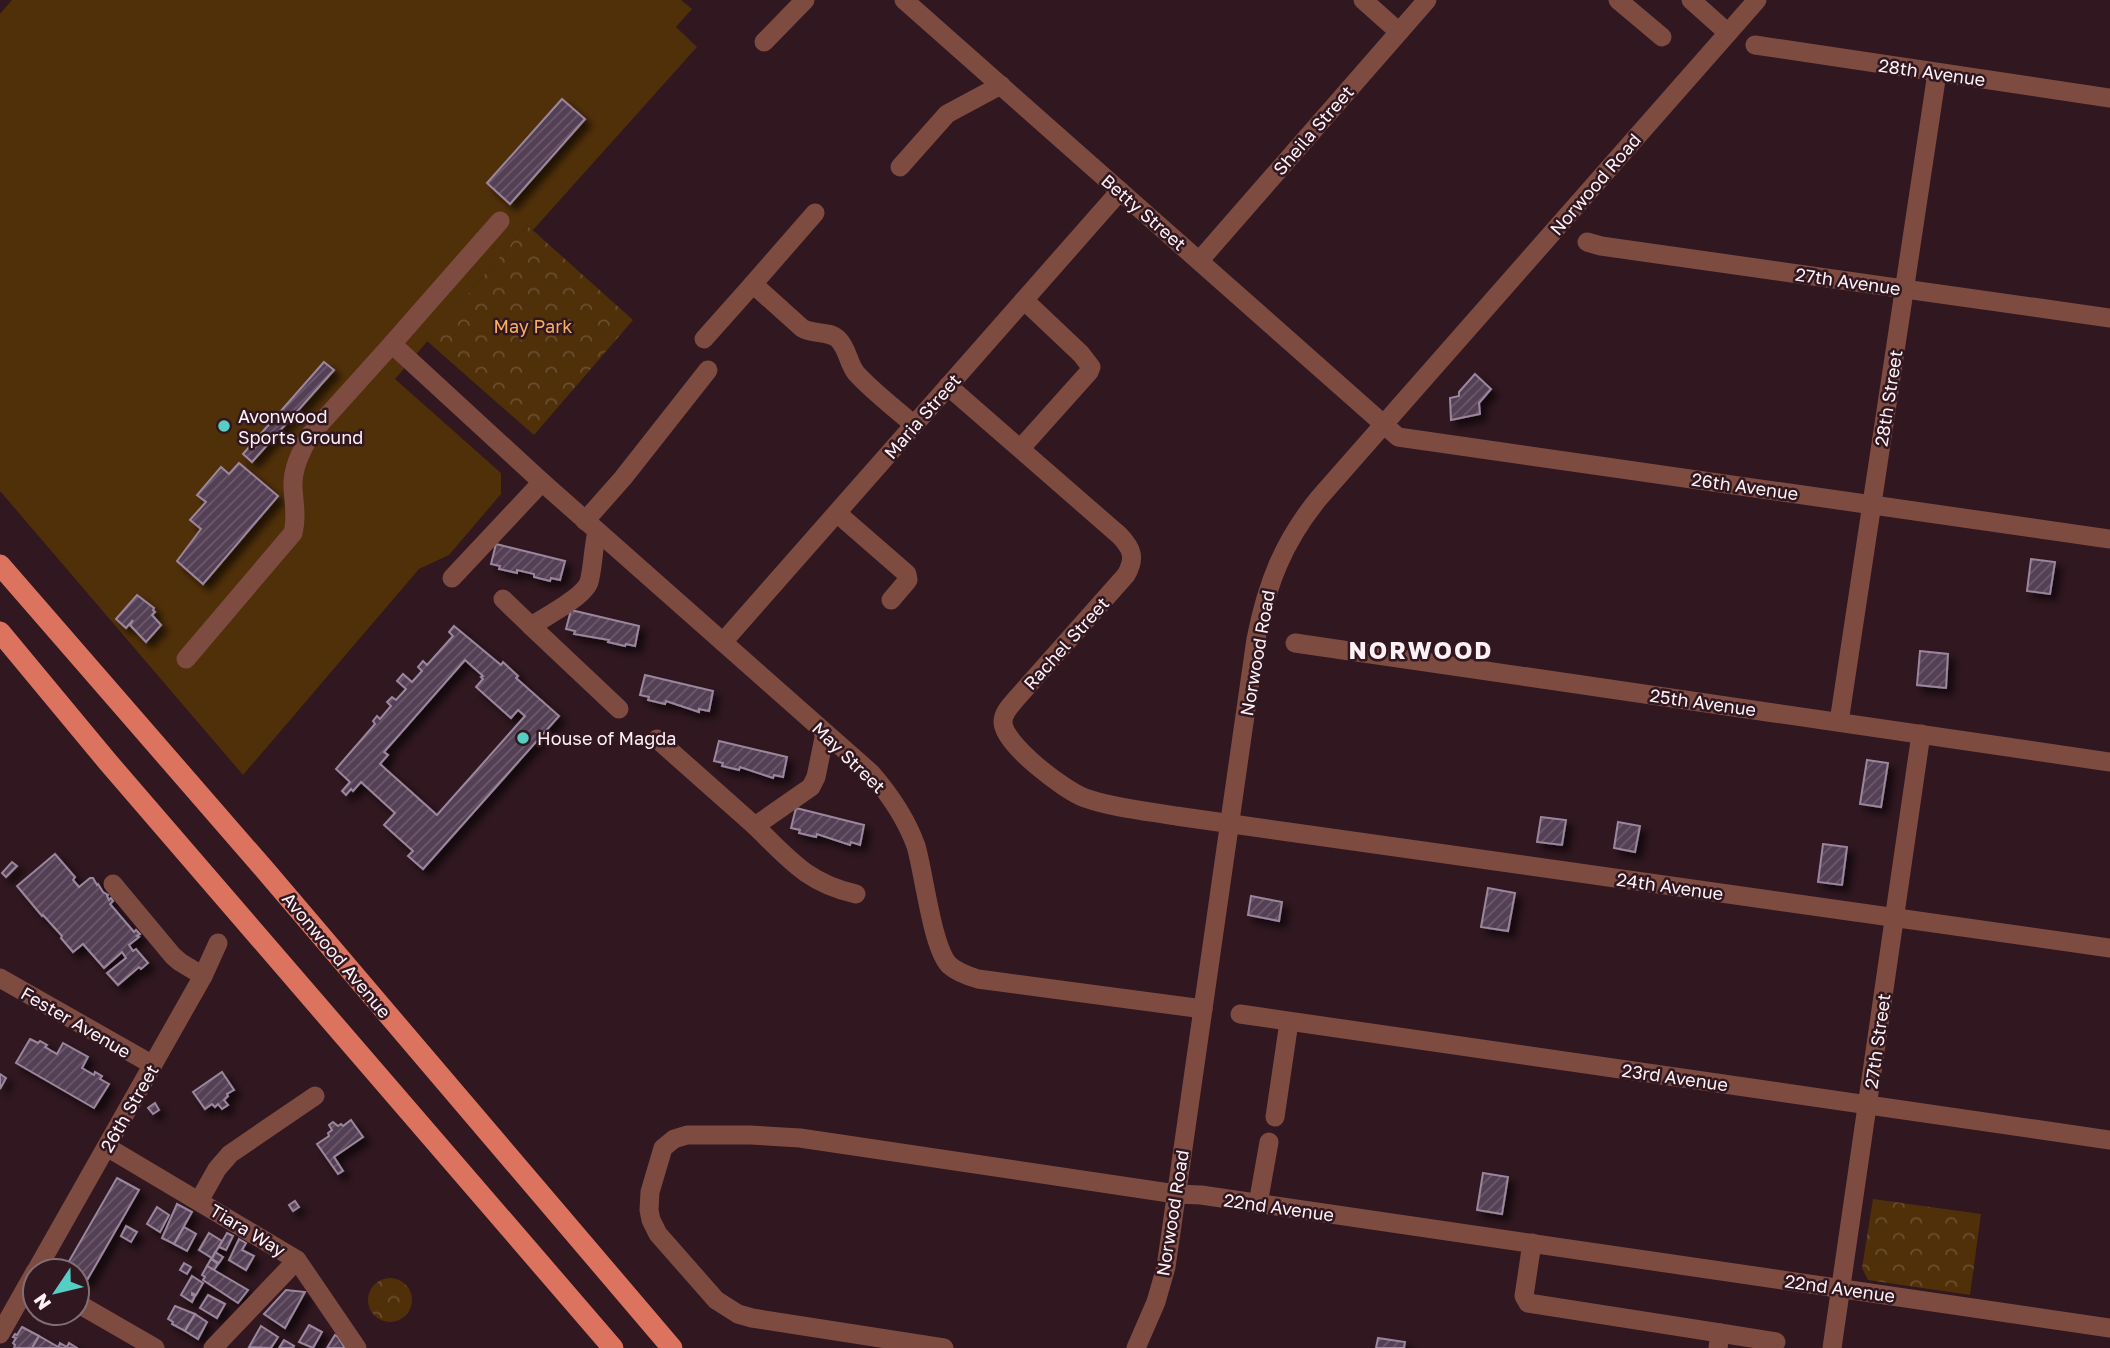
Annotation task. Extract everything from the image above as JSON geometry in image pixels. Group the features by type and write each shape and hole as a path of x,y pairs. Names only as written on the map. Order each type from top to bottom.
{"main road":[{"name":"Avonwood Avenue","path":"0,565 265,870 672,1348"},
{"path":"0,632 107,761 613,1348"}],"street":[{"path":"764,42 805,0"},
{"name":"Betty Street","path":"904,0 1384,424"},
{"path":"1363,0 1399,32"},
{"name":"Sheila Street","path":"1199,260 1427,0"},
{"path":"1618,0 1662,37"},
{"path":"1691,0 1728,33"},
{"name":"Norwood Road","path":"1136,1348 1156,1302 1166,1267 1256,639 1271,579 1291,538 1309,511 1757,0"},
{"name":"28th Avenue","path":"1755,45 2110,98"},
{"name":"28th Street","path":"1839,722 1937,73"},
{"path":"900,167 947,114 1001,85"},
{"name":"Maria Street","path":"723,642 1120,191"},
{"path":"704,339 815,213"},
{"path":"186,659 293,534 296,518 294,473 310,435 500,221"},
{"name":"27th Avenue","path":"1587,242 2110,318"},
{"path":"753,284 811,334 832,335 839,340 853,370 914,425"},
{"path":"1021,448 1091,367 1081,354 1024,300"},
{"name":"May Street","path":"392,344 591,526 871,773 904,818 916,847 939,948 950,965 978,979 1203,1009"},
{"path":"531,626 585,590 590,579 593,546 591,526 623,478 708,370"},
{"name":"Rachel Street","path":"948,386 1119,535 1127,543 1133,557 1126,575 1009,707 1003,724 1010,739 1053,779 1082,797 1116,806 1230,823"},
{"name":"26th Avenue","path":"1384,424 1398,437 2110,539"},
{"path":"452,578 542,482"},
{"path":"836,513 906,574 908,580 891,600"},
{"path":"503,599 619,709"},
{"name":"25th Avenue","path":"1296,643 2110,762"},
{"path":"754,826 811,787 816,777 825,733"},
{"name":"27th Street","path":"1832,1348 1921,734"},
{"path":"657,739 798,869 829,887 856,894"},
{"name":"24th Avenue","path":"1230,823 2110,948"},
{"path":"113,884 173,956 203,976"},
{"name":"26th Street","path":"45,1257 203,976 218,943"},
{"name":"Fester Avenue","path":"0,978 153,1065"},
{"name":"23rd Avenue","path":"1240,1014 2110,1140"},
{"path":"1275,1117 1289,1022"},
{"path":"199,1201 217,1169 230,1154 314,1096"},
{"name":"22nd Avenue","path":"915,1346 752,1318 727,1309 658,1234 651,1220 650,1192 663,1148 674,1139 687,1135 800,1138 2110,1328"},
{"path":"1258,1205 1269,1142"},
{"name":"Tiara Way","path":"107,1147 297,1259 357,1348"},
{"path":"1532,1244 1524,1296 1528,1303 1719,1340 1776,1342"},
{"path":"213,1348 297,1259"},
{"name":"26th Street","path":"0,1334 21,1299"},
{"path":"91,1311 155,1348"},
{"path":"915,1346 944,1348"}],"green space":[{"name":"Avonwood Sports Ground","path":"12,0 681,0 692,9 676,27 697,47 533,230 527,225 395,379 501,473 501,494 449,555 419,569 243,775 0,491 0,14"},
{"name":"May Park","path":"527,225 633,320 534,435 427,341"},
{"path":"1873,1199 1981,1214 1970,1295 1868,1280 1862,1268"},
{"path":"390,1278 405,1285 412,1300 405,1315 390,1322 375,1315 368,1300 375,1285"}],"building":[{"path":"562,99 585,119 510,204 487,183"},
{"path":"324,362 334,370 252,462 243,454"},
{"path":"1475,374 1491,389 1479,403 1480,414 1451,420 1450,398 1459,396 1459,392"},
{"path":"239,463 278,496 203,584 177,561 201,529 190,520 206,502 197,495 221,467 229,474"},
{"path":"496,544 565,561 560,580 551,578 550,581 517,570 517,573 499,569 500,566 491,564"},
{"path":"2031,559 2055,562 2050,594 2027,591"},
{"path":"137,595 154,608 152,615 161,625 146,642 130,625 133,620 126,628 116,619"},
{"path":"571,610 639,626 635,646 574,634 575,631 566,629"},
{"name":"House of Magda","path":"454,626 501,665 503,662 518,676 516,678 559,716 423,869 408,856 413,851 384,825 395,813 361,782 346,795 342,791 350,782 336,769 375,724 373,721 377,716 380,719 391,706 387,702 392,697 396,700 406,689 397,681 403,674 412,682 422,671 418,667 423,661 427,665 453,636 449,632","holes":["465,660 483,676 476,687 511,718 518,710 525,716 437,815 380,764 388,755 384,752"]},
{"path":"1920,651 1948,654 1946,688 1917,685"},
{"path":"645,675 713,691 709,711 699,709 699,712 666,701 665,704 648,700 649,697 640,695"},
{"path":"719,741 787,757 783,777 774,775 773,778 740,767 739,770 722,766 723,763 714,761"},
{"path":"1867,760 1888,763 1881,807 1860,804"},
{"path":"796,808 864,825 860,845 851,842 850,845 817,834 816,837 799,833 800,830 791,828"},
{"path":"1541,817 1566,820 1562,845 1537,842"},
{"path":"1618,822 1640,826 1635,852 1614,848"},
{"path":"1823,844 1847,847 1842,885 1818,882"},
{"path":"55,854 75,877 73,880 79,887 93,878 108,895 109,900 111,898 113,901 110,904 134,932 136,930 140,934 129,945 148,963 118,985 107,973 126,958 122,952 104,968 83,944 73,952 17,886"},
{"path":"12,862 17,866 6,877 2,873"},
{"path":"1488,888 1515,893 1508,931 1481,927"},
{"path":"1251,896 1282,902 1279,921 1248,915"},
{"path":"30,1039 38,1043 40,1041 57,1054 63,1043 88,1057 82,1068 102,1076 100,1079 109,1084 94,1108 16,1063"},
{"path":"222,1072 234,1090 227,1094 224,1100 228,1105 222,1109 218,1104 215,1107 212,1104 205,1109 193,1092"},
{"path":"0,1074 6,1078 0,1089"},
{"path":"155,1103 159,1110 153,1114 148,1108"},
{"path":"351,1120 363,1137 334,1157 343,1171 338,1174 317,1144 329,1136 328,1133 332,1130 329,1125 333,1122 343,1126"},
{"path":"1483,1173 1508,1177 1502,1214 1477,1210"},
{"path":"117,1178 139,1190 91,1273 91,1257 71,1257"},
{"path":"295,1201 299,1207 293,1211 289,1205"},
{"path":"177,1204 192,1212 174,1244 162,1238"},
{"path":"157,1207 169,1215 160,1232 147,1224"},
{"path":"126,1226 137,1232 131,1242 121,1236"},
{"path":"184,1227 196,1234 187,1251 174,1244"},
{"path":"209,1233 222,1241 212,1258 199,1250"},
{"path":"227,1233 233,1236 226,1250 219,1247"},
{"path":"239,1239 246,1243 242,1250 254,1256 246,1270 229,1260"},
{"path":"215,1252 223,1257 219,1263 212,1259"},
{"path":"211,1259 218,1264 214,1270 207,1266"},
{"path":"184,1263 191,1267 187,1274 180,1270"},
{"path":"207,1266 248,1290 238,1303 203,1280 205,1277 202,1275"},
{"path":"192,1276 203,1283 196,1295 192,1293 195,1296 192,1302 181,1295"},
{"path":"286,1290 305,1292 285,1328 264,1314"},
{"path":"208,1295 225,1304 217,1318 200,1308"},
{"path":"175,1306 195,1314 185,1331 168,1319"},
{"path":"195,1314 207,1322 198,1339 185,1331"},
{"path":"309,1325 322,1332 313,1348 299,1342"},
{"path":"261,1326 278,1337 271,1348 249,1347"},
{"path":"22,1327 39,1336 32,1348 14,1348 16,1338 13,1337"},
{"path":"335,1335 338,1337 345,1348 327,1348"},
{"path":"39,1336 58,1347 32,1348"},
{"path":"1378,1338 1405,1342 1404,1348 1376,1348"},
{"path":"284,1340 294,1346 293,1348 279,1348"},
{"path":"60,1343 67,1347 69,1343 77,1348 58,1348"}],"place":[{"name":"Avonwood Sports Ground","path":"224,426"},
{"name":"House of Magda","path":"523,738"}],"district":[{"name":"NORWOOD","path":"1421,649"}]}
